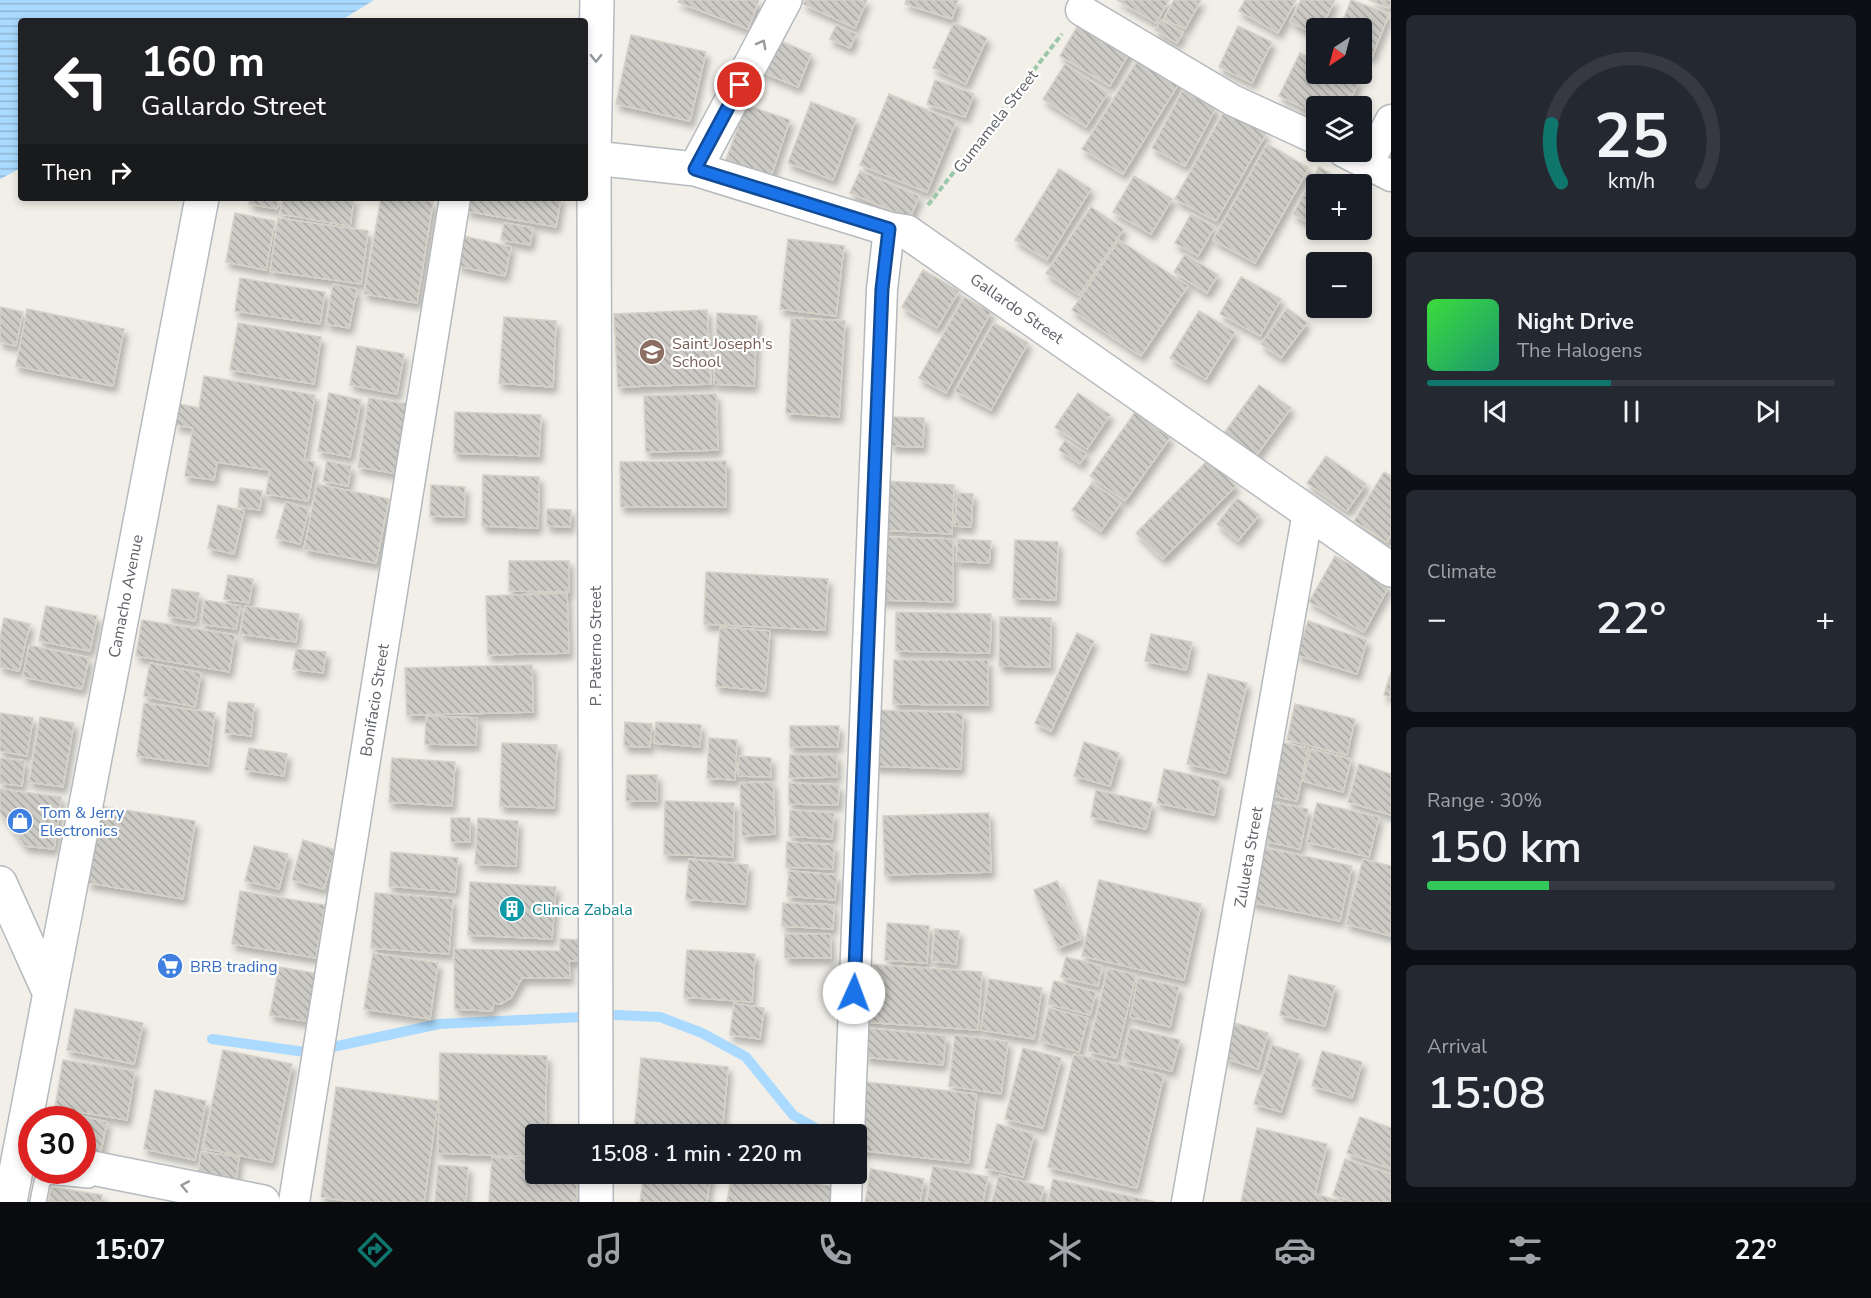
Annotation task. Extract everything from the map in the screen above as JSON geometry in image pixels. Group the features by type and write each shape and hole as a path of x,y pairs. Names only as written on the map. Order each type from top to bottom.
{"street":[{"name":"P. Paterno Street","path":"596,1124 589,158 597,0"},
{"path":"695,169 785,0"},
{"path":"1081,10 1232,100 1306,134"},
{"path":"1368,163 1391,120"},
{"name":"Gallardo Street","path":"589,158 695,169 898,230 1391,570"},
{"name":"Camacho Avenue","path":"10,1202 17,1152 50,994 201,201"},
{"name":"Bonifacio Street","path":"294,1202 455,201"},
{"path":"849,1124 882,289 898,230"},
{"name":"Zulueta Street","path":"1187,1202 1308,512"},
{"path":"0,883 50,994"},
{"path":"97,1168 263,1202"},
{"path":"596,1184 596,1202"},
{"path":"846,1202 847,1184"}],"lane":[{"path":"38,1202 42,1182 47,1176 97,1182 107,1178 97,1168"}],"path":[{"name":"Gumamela Street","path":"898,230 1081,10"}],"water":[{"path":"0,0 374,0 345,18 18,18 18,170 0,179"}],"building":[{"path":"679,0 759,0 748,29 678,2"},
{"path":"805,0 867,0 855,28 803,4"},
{"path":"906,0 958,0 952,19 905,4"},
{"path":"1117,0 1169,0 1156,23"},
{"path":"1174,0 1201,0 1185,29 1164,19"},
{"path":"1245,0 1296,0 1278,33 1239,11"},
{"path":"1301,0 1335,0 1326,18 1306,18 1306,30 1290,22"},
{"path":"1351,0 1389,14 1372,57 1372,18 1344,18"},
{"path":"1369,0 1391,0 1391,3 1389,8"},
{"path":"1084,15 1134,45 1110,86 1060,56"},
{"path":"1161,20 1183,32 1177,43 1155,30"},
{"path":"954,23 987,38 966,84 933,68"},
{"path":"836,25 856,34 850,48 830,39"},
{"path":"1238,26 1272,42 1252,83 1219,67"},
{"path":"631,35 706,52 690,121 616,104"},
{"path":"771,37 811,54 798,87 757,70"},
{"path":"1300,53 1306,56 1306,84 1358,84 1352,96 1306,96 1306,109 1279,96"},
{"path":"1141,55 1181,80 1123,174 1082,149"},
{"path":"1065,64 1108,93 1086,127 1043,99"},
{"path":"935,80 974,94 965,117 927,104"},
{"path":"1183,90 1216,108 1185,166 1152,148"},
{"path":"889,94 956,122 927,192 860,165"},
{"path":"811,102 856,119 833,180 788,163"},
{"path":"746,105 790,120 771,176 726,160"},
{"path":"1225,110 1266,134 1216,221 1175,199"},
{"path":"1267,144 1309,168 1255,263 1213,240"},
{"path":"1319,167 1331,174 1315,174"},
{"path":"1059,169 1091,189 1047,260 1015,240"},
{"path":"860,171 919,196 910,218 850,193"},
{"path":"1134,176 1172,199 1151,234 1113,212"},
{"path":"1306,190 1306,222 1293,214"},
{"path":"250,201 278,201 277,209 249,204"},
{"path":"282,201 354,201 350,226 280,214"},
{"path":"380,201 433,202 417,303 364,294"},
{"path":"468,201 560,201 556,227 466,211"},
{"path":"1091,207 1124,229 1079,295 1046,273"},
{"path":"235,213 275,221 266,270 226,262"},
{"path":"1191,214 1215,227 1198,256 1175,243"},
{"path":"278,218 368,231 361,284 270,271"},
{"path":"504,223 533,228 530,245 501,240"},
{"path":"464,236 511,247 505,276 458,266"},
{"path":"788,239 844,246 836,316 780,309"},
{"path":"1119,240 1188,286 1141,356 1072,310"},
{"path":"1185,254 1218,275 1207,293 1174,272"},
{"path":"923,270 959,291 937,328 902,307"},
{"path":"1241,277 1281,299 1260,336 1220,314"},
{"path":"240,278 325,292 320,324 235,311"},
{"path":"333,284 357,289 349,328 326,324"},
{"path":"964,297 991,312 946,393 919,378"},
{"path":"0,307 23,312 16,346 0,342"},
{"path":"1287,308 1307,323 1281,358 1261,344"},
{"path":"27,309 124,329 113,386 16,366"},
{"path":"707,310 711,384 618,387 614,314"},
{"path":"1199,311 1235,332 1206,379 1170,358"},
{"path":"717,313 757,316 754,386 714,384"},
{"path":"504,317 556,321 553,387 499,383"},
{"path":"791,318 845,321 839,417 786,413"},
{"path":"238,323 321,337 314,384 230,370"},
{"path":"994,323 1028,343 991,410 955,391"},
{"path":"357,346 404,354 397,394 350,385"},
{"path":"204,376 315,395 304,460 315,462 308,501 266,494 270,470 217,462 214,480 185,476 193,428 176,425 179,404 199,408"},
{"path":"1259,385 1291,408 1256,456 1224,433"},
{"path":"329,393 361,400 350,457 318,451"},
{"path":"1078,393 1110,415 1087,449 1055,427"},
{"path":"716,394 718,450 646,452 644,396"},
{"path":"369,398 415,405 404,475 358,467"},
{"path":"455,412 541,415 539,456 454,453"},
{"path":"1135,412 1170,438 1125,501 1090,476"},
{"path":"892,417 924,418 923,447 891,446"},
{"path":"1065,440 1086,454 1080,464 1059,450"},
{"path":"1326,456 1366,484 1347,511 1307,483"},
{"path":"1209,459 1236,486 1163,559 1136,533"},
{"path":"327,461 351,466 348,486 323,481"},
{"path":"726,461 726,507 621,507 620,462"},
{"path":"1384,472 1391,476 1391,535 1387,542 1354,521"},
{"path":"483,475 539,477 538,528 482,526"},
{"path":"885,481 954,485 952,534 883,530"},
{"path":"1092,483 1121,503 1101,531 1072,510"},
{"path":"317,484 389,499 376,563 304,549"},
{"path":"431,485 465,487 464,517 430,516"},
{"path":"240,488 262,491 260,510 238,507"},
{"path":"957,493 973,494 971,527 955,526"},
{"path":"1237,498 1259,515 1238,541 1217,524"},
{"path":"286,502 309,509 300,544 276,538"},
{"path":"218,505 244,511 234,554 208,548"},
{"path":"547,509 571,510 570,527 547,526"},
{"path":"882,537 953,539 953,602 880,600"},
{"path":"958,539 991,541 989,563 956,561"},
{"path":"1015,540 1058,542 1056,600 1013,598"},
{"path":"1335,556 1389,586 1364,632 1309,602"},
{"path":"509,561 569,561 569,592 509,591"},
{"path":"706,572 828,579 825,630 704,624"},
{"path":"228,575 253,579 249,603 224,599"},
{"path":"172,589 199,593 195,621 168,616"},
{"path":"567,593 569,653 488,655 486,596"},
{"path":"205,600 240,606 236,629 201,624"},
{"path":"46,606 97,616 90,651 39,641"},
{"path":"245,606 299,614 296,642 240,634"},
{"path":"896,612 991,614 990,653 896,651"},
{"path":"1000,617 1051,618 1050,667 999,666"},
{"path":"4,618 30,624 19,671 0,667 0,638"},
{"path":"142,620 235,635 229,672 136,656"},
{"path":"1308,621 1367,640 1357,674 1297,655"},
{"path":"720,627 770,631 765,691 716,686"},
{"path":"1077,633 1094,641 1051,731 1035,723"},
{"path":"1151,634 1192,642 1186,670 1145,661"},
{"path":"29,645 89,658 82,689 23,677"},
{"path":"296,649 326,652 323,673 293,669"},
{"path":"894,660 988,660 988,705 893,704"},
{"path":"150,663 201,673 195,707 144,696"},
{"path":"532,665 533,712 407,715 405,668"},
{"path":"1391,672 1391,697 1384,695"},
{"path":"1208,674 1247,683 1226,773 1187,764"},
{"path":"228,702 254,704 251,736 225,733"},
{"path":"144,703 215,713 208,766 137,756"},
{"path":"1295,704 1355,719 1347,755 1287,740"},
{"path":"875,710 963,713 961,769 873,766"},
{"path":"0,713 33,718 27,756 0,751"},
{"path":"426,716 477,718 476,745 425,744"},
{"path":"40,717 74,723 63,787 29,782"},
{"path":"625,722 652,724 650,747 624,746"},
{"path":"656,722 701,725 700,747 654,743"},
{"path":"790,726 839,726 838,747 790,747"},
{"path":"709,738 737,740 735,780 707,778"},
{"path":"1275,741 1308,748 1297,801 1264,794"},
{"path":"1084,742 1119,753 1110,786 1074,776"},
{"path":"502,743 557,745 554,808 500,806"},
{"path":"249,748 287,754 284,776 245,770"},
{"path":"1311,749 1351,759 1343,792 1303,781"},
{"path":"790,755 837,755 837,777 789,778"},
{"path":"739,756 771,758 771,777 738,776"},
{"path":"0,758 25,761 22,786 0,783"},
{"path":"392,758 455,762 452,806 389,802"},
{"path":"1359,764 1391,774 1391,815 1348,802"},
{"path":"1164,769 1220,781 1214,815 1157,803"},
{"path":"627,775 657,775 657,801 626,801"},
{"path":"773,782 775,834 742,836 740,783"},
{"path":"789,783 839,785 838,805 789,804"},
{"path":"0,789 61,797 54,849 25,846 0,812"},
{"path":"1096,790 1152,803 1146,829 1091,817"},
{"path":"665,801 734,803 733,857 664,854"},
{"path":"1271,802 1308,809 1300,849 1263,841"},
{"path":"1317,803 1379,817 1369,857 1307,842"},
{"path":"100,806 195,821 183,899 88,883"},
{"path":"790,810 834,813 832,839 789,836"},
{"path":"989,813 991,872 885,875 883,816"},
{"path":"451,818 470,818 470,842 451,842"},
{"path":"478,818 518,821 516,866 475,864"},
{"path":"303,840 335,850 324,889 292,880"},
{"path":"787,842 834,845 833,869 786,867"},
{"path":"254,846 288,854 279,889 245,881"},
{"path":"1261,847 1352,866 1340,921 1250,902"},
{"path":"391,852 458,858 455,892 389,886"},
{"path":"689,859 748,865 745,904 686,899"},
{"path":"1363,859 1391,866 1391,936 1346,924"},
{"path":"789,871 837,875 835,900 787,896"},
{"path":"1099,880 1201,904 1184,980 1082,956"},
{"path":"1057,881 1081,939 1058,948 1034,890"},
{"name":"Clinica Zabala","path":"470,882 556,887 552,939 468,935"},
{"path":"240,891 325,905 316,958 232,944"},
{"path":"375,893 453,899 449,954 371,948"},
{"path":"783,903 834,905 833,929 782,926"},
{"path":"887,923 929,926 927,963 885,960"},
{"path":"935,929 959,931 956,964 932,961"},
{"path":"785,934 830,934 831,958 785,958"},
{"path":"560,939 583,940 582,960 569,961 570,978 522,978 511,998 501,1004 494,1003 492,1011 455,1009 454,949 560,951"},
{"path":"687,950 755,954 752,1002 684,997"},
{"path":"373,953 438,963 430,1019 364,1009"},
{"path":"1066,957 1102,966 1098,986 1061,977"},
{"path":"867,964 982,972 978,1030 864,1022"},
{"path":"279,967 320,974 311,1022 270,1015"},
{"path":"1108,968 1136,975 1116,1058 1088,1051"},
{"path":"1289,975 1335,986 1325,1026 1280,1015"},
{"path":"1138,978 1179,987 1170,1027 1130,1017"},
{"path":"989,979 1042,988 1034,1039 981,1030"},
{"path":"1054,981 1096,992 1090,1015 1048,1004"},
{"path":"734,1003 764,1008 760,1039 730,1035"},
{"path":"1049,1008 1088,1018 1079,1052 1040,1041"},
{"path":"75,1009 143,1023 134,1064 67,1050"},
{"path":"1235,1023 1268,1033 1258,1069 1224,1058"},
{"path":"868,1028 946,1036 943,1065 865,1057"},
{"path":"1130,1028 1180,1040 1172,1071 1123,1059"},
{"path":"955,1035 1008,1042 1001,1094 949,1086"},
{"path":"1272,1045 1299,1054 1281,1112 1254,1104"},
{"path":"1023,1048 1061,1058 1043,1128 1005,1119"},
{"path":"223,1050 292,1064 272,1162 203,1148"},
{"path":"1322,1051 1362,1062 1352,1098 1312,1086"},
{"path":"440,1053 547,1056 545,1124 525,1124 525,1157 438,1153"},
{"path":"1074,1054 1164,1075 1137,1188 1048,1167"},
{"path":"641,1058 728,1067 723,1124 635,1124"},
{"path":"63,1060 135,1071 127,1120 96,1115 96,1106 55,1106"},
{"path":"866,1082 976,1094 969,1163 867,1151 867,1124 861,1124"},
{"path":"336,1087 438,1101 424,1202 354,1202 321,1197"},
{"path":"155,1090 206,1101 195,1160 144,1149"},
{"path":"1360,1117 1391,1128 1391,1169 1347,1153"},
{"path":"96,1119 107,1122 99,1160 96,1159"},
{"path":"997,1124 1034,1134 1023,1177 985,1168"},
{"path":"1257,1128 1327,1144 1315,1194 1344,1202 1241,1202"},
{"path":"201,1152 239,1157 236,1181 198,1175"},
{"path":"492,1157 525,1159 525,1184 577,1184 576,1202 489,1202"},
{"path":"1345,1159 1391,1174 1391,1202 1353,1202 1333,1195"},
{"path":"438,1165 468,1167 466,1202 435,1202"},
{"path":"933,1166 988,1177 983,1202 927,1202"},
{"path":"871,1169 924,1179 920,1202 865,1202"},
{"path":"999,1175 1044,1187 1040,1202 992,1202"},
{"path":"1053,1179 1155,1202 1048,1202"},
{"path":"642,1184 709,1184 707,1202 640,1202"},
{"path":"730,1184 818,1184 840,1188 837,1202 727,1202"},
{"path":"51,1187 102,1195 101,1202 48,1202"}],"waterway":[{"path":"616,1015 660,1017 702,1033 746,1057 793,1115 809,1124"},
{"path":"328,1048 439,1024 582,1017"},
{"path":"212,1039 312,1053"}],"place":[{"name":"Saint Joseph's School","path":"652,352"},
{"name":"Tom & Jerry Electronics","path":"20,821"},
{"name":"Clinica Zabala","path":"512,909"},
{"name":"BRB trading","path":"170,966"}],"route":[{"path":"740,85 695,169 889,229 882,289 854,993"}]}
